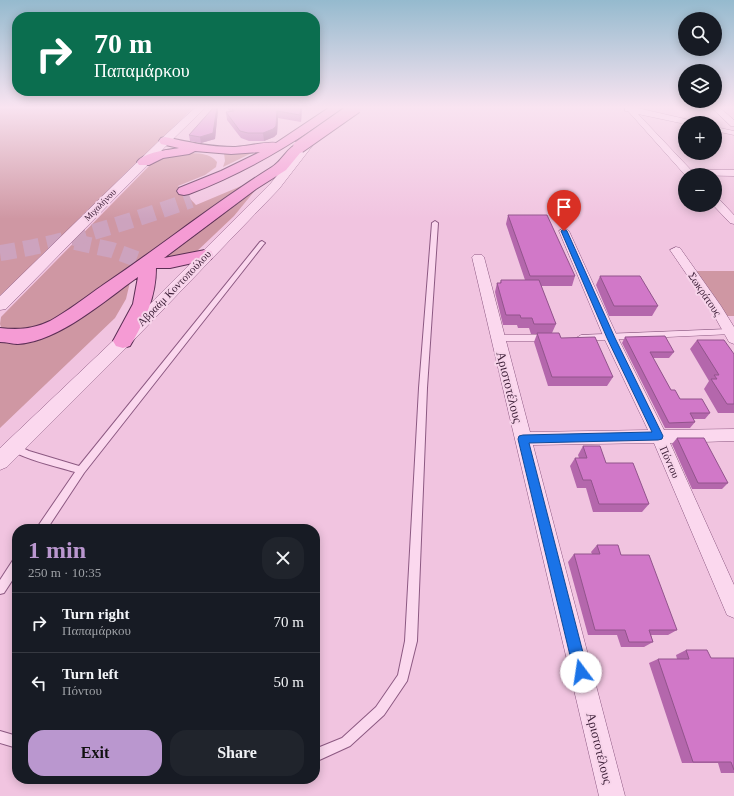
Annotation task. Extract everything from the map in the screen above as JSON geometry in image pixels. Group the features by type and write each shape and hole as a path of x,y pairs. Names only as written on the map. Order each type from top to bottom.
{"main road":[{"path":"166,144 178,151"},
{"path":"172,144 208,149 238,150 283,144"},
{"path":"2,337 34,334 57,324 147,263 270,153 292,144"},
{"path":"144,162 160,155 178,151 203,150 217,155 221,159 220,167 191,193 281,166 296,144"},
{"path":"147,263 162,264 205,255"},
{"path":"123,341 138,316 146,295 147,263"}],"street":[{"name":"Μιχαλήνου","path":"0,305 163,144"},
{"name":"Αβραάμ Κοντοπούλου","path":"7,454 123,341 205,255 275,186 308,144"},
{"path":"661,144 683,168"},
{"path":"722,173 734,173"},
{"path":"722,208 734,221"},
{"name":"Πόντου","path":"564,231 611,338 658,436 734,608"},
{"name":"Σωκράτους","path":"676,250 717,309 732,334"},
{"name":"Αριστοτέλους","path":"478,257 612,796"},
{"path":"573,338 732,334"},
{"path":"498,338 558,338"},
{"path":"523,439 734,435"}],"lane":[{"path":"320,754 346,742 380,711 403,677 411,641 422,388 435,223"},
{"path":"44,524 81,470 262,243"},
{"path":"7,454 27,454 81,470"},
{"path":"0,589 12,571"},
{"path":"0,737 12,741"}],"shaded area":[{"path":"0,144 156,144 0,298"},
{"path":"260,149 223,167 225,161 224,153"},
{"path":"187,153 207,155 217,162 216,167 205,175 178,186 196,205 246,184 67,314 40,329 8,330 1,327 1,317 153,162 159,158"},
{"path":"257,188 234,216 194,254 185,257 163,258"},
{"path":"693,271 734,271 734,316 726,316"},
{"path":"130,282 126,299 115,318 0,428 0,342 12,341"}],"building":[{"path":"508,215 547,215 575,276 530,276"},
{"path":"600,276 640,276 658,306 614,306"},
{"path":"501,280 539,280 556,324 534,324 532,318 521,318 520,315 506,315 497,283 501,283"},
{"path":"537,333 559,333 561,338 595,337 613,377 552,377"},
{"path":"665,336 674,352 650,352 671,390 675,390 680,399 702,399 710,413 690,413 695,422 669,423 625,337"},
{"path":"697,340 724,340 734,354 734,404 727,404 711,379 717,379 714,375 719,375"},
{"path":"677,438 704,438 728,483 698,483"},
{"path":"583,446 600,446 606,463 633,463 649,504 599,504 591,480 583,480 575,458 587,458"},
{"path":"597,545 618,545 621,555 649,555 677,630 649,630 653,642 629,642 625,630 595,630 574,554 600,554"},
{"path":"686,650 707,650 711,658 734,658 734,770 731,762 693,762 658,659 689,659"}],"tunnel":[{"path":"0,253 73,238 191,200"},
{"path":"75,242 112,250 147,263"}],"route":[{"path":"564,231 611,338 658,436 523,439 581,672"}]}
